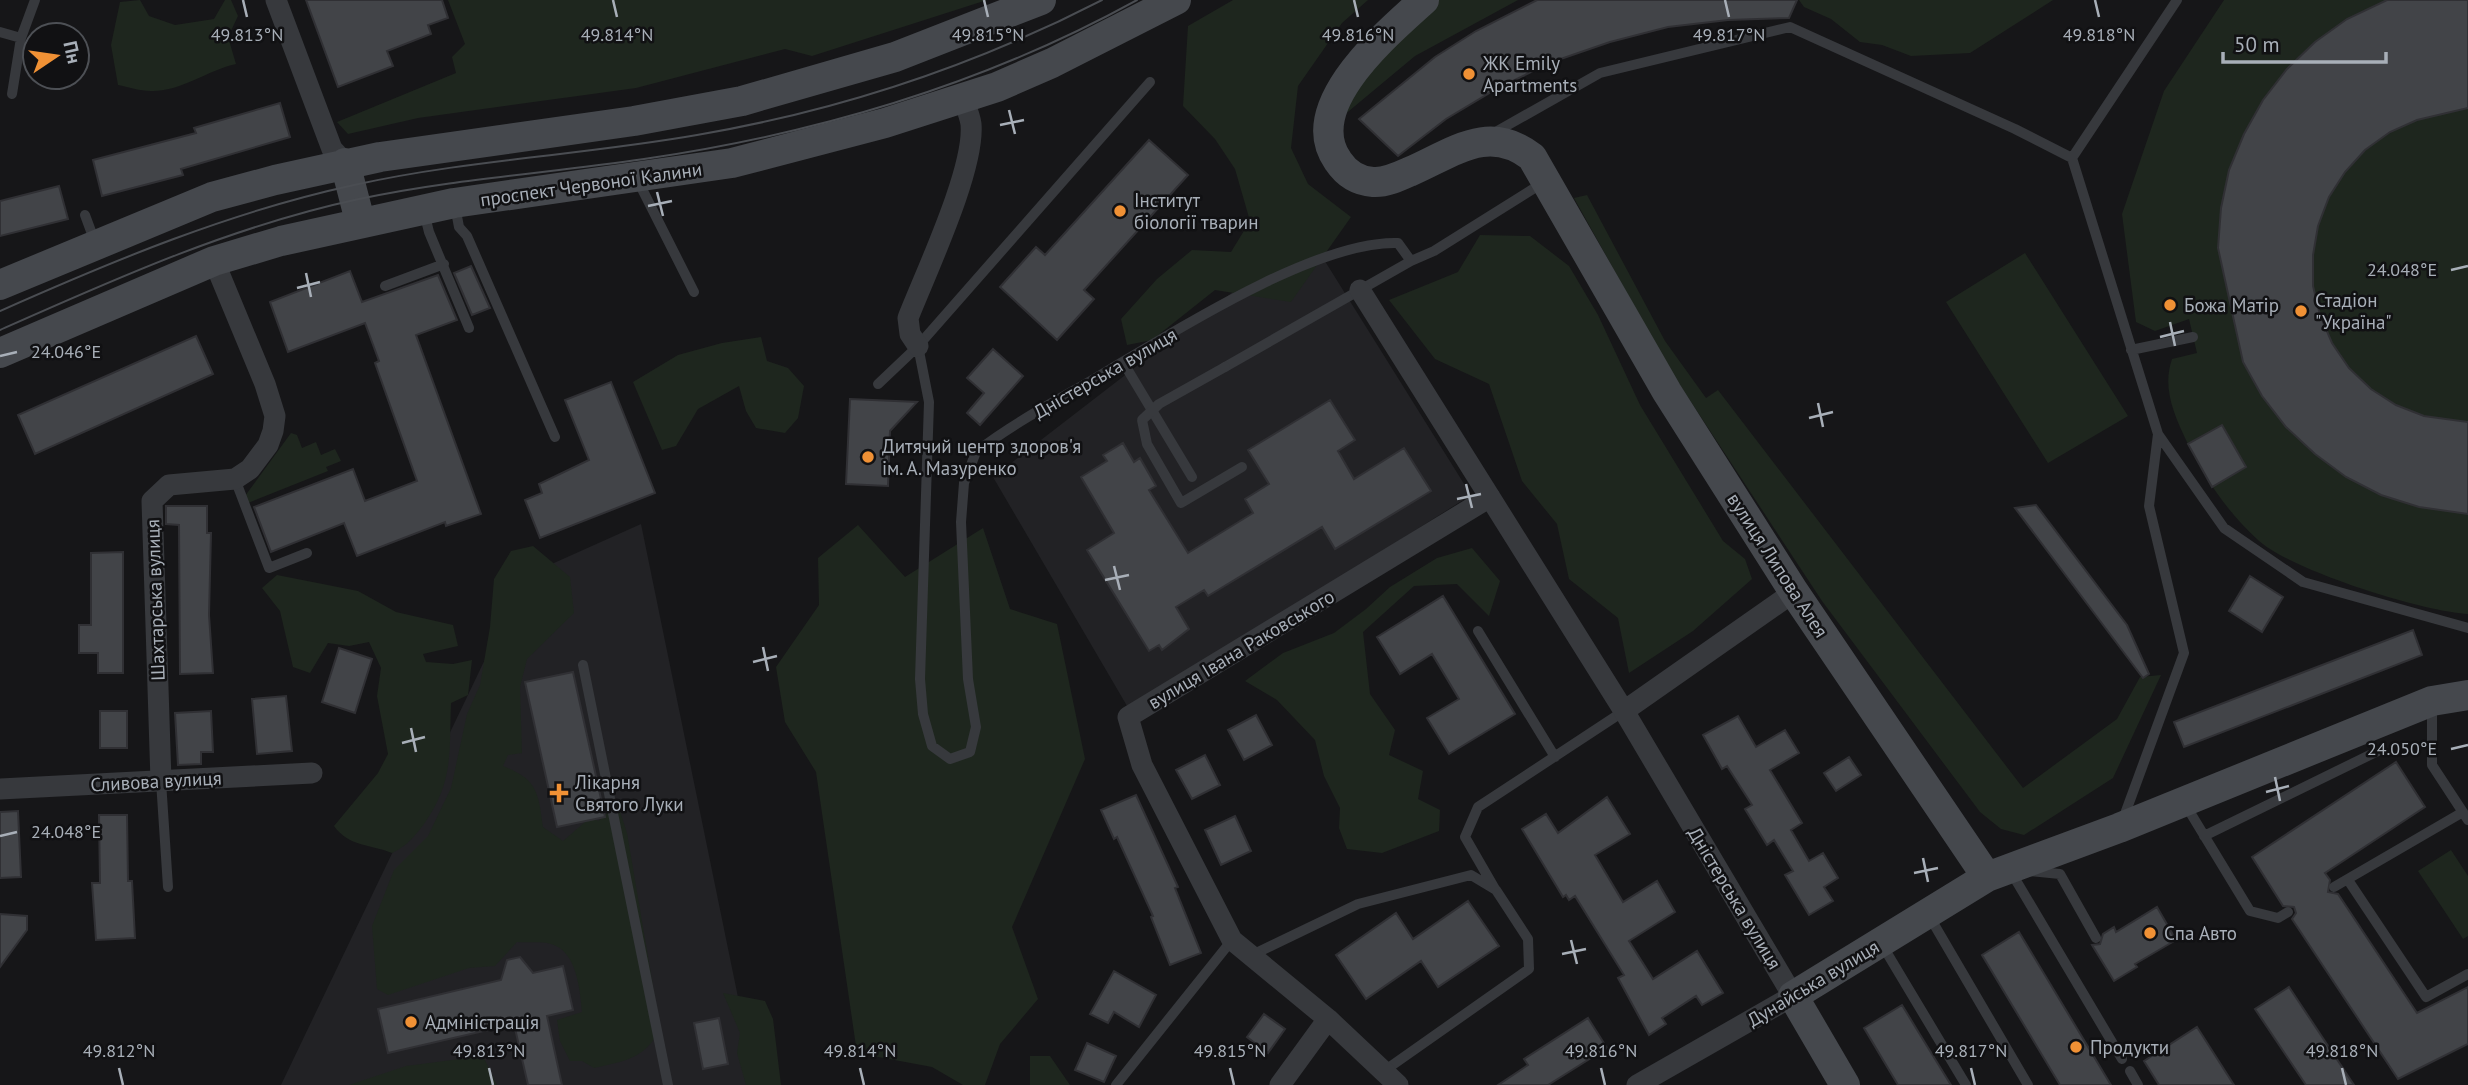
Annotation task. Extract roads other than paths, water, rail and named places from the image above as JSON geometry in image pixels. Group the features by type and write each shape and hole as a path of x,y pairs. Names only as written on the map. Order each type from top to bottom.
{"main road":[{"path":"0,285 212,197 345,163 634,121 742,101 895,57 1041,0"},
{"name":"проспект Червоної Калини","path":"0,353 214,261 360,221 454,203 732,163 802,147 963,99 1080,51 1176,0"},
{"name":"вулиця Липова Алея","path":"1424,0 1380,39 1346,82 1336,100 1328,124 1332,153 1354,177 1373,182 1399,176 1480,141 1507,141 1532,157 1667,393 1794,592 1998,873"},
{"path":"345,163 360,221"},
{"path":"1998,873 2119,828 2432,701 2468,695"},
{"name":"Дунайська вулиця","path":"1793,996 1998,873"},
{"name":"Дністерська вулиця","path":"1793,996 1845,1085"}],"street":[{"path":"276,0 332,149 345,163"},
{"path":"918,346 910,334 908,318 965,171 971,141 971,122 963,99"},
{"path":"214,261 265,384 275,416 268,445 250,468 235,479"},
{"name":"Дністерська вулиця","path":"1360,290 1624,711 1793,996"},
{"name":"Шахтарська вулиця","path":"161,781 152,501 169,485 235,479"},
{"name":"вулиця Івана Раковського","path":"1328,1019 1233,940 1142,765 1128,717 1490,497"},
{"path":"1624,711 1794,592"},
{"name":"Сливова вулиця","path":"0,789 312,773"},
{"name":"Дунайська вулиця","path":"1637,1085 1793,996"},
{"path":"1280,1085 1328,1019 1391,1078"}],"lane":[{"path":"27,21 35,0"},
{"path":"2072,158 2177,0"},
{"path":"1480,141 1600,73 1790,27 2015,129 2072,158 2158,434 2224,528 2267,560 2303,582 2468,628"},
{"path":"0,32 21,38 12,94"},
{"path":"878,384 918,346 1150,82"},
{"path":"637,178 694,292"},
{"path":"1242,467 1181,503 1147,444 1142,421 1159,404 1411,261 1434,251 1547,180"},
{"path":"454,203 459,227 467,236 555,437"},
{"path":"424,209 429,232 469,328"},
{"path":"85,215 97,244"},
{"name":"Дністерська вулиця","path":"918,346 929,402 920,679 923,714 932,746 950,759 970,752 975,727 968,679 961,522 964,483 976,452 1123,362 1269,281 1333,255 1377,242 1398,243 1411,261"},
{"path":"385,286 444,264"},
{"path":"2131,350 2193,337"},
{"path":"1123,362 1192,477"},
{"path":"2119,828 2184,653 2149,506 2158,434"},
{"path":"235,479 269,568 307,553"},
{"path":"1478,631 1555,757"},
{"path":"583,665 668,1085"},
{"path":"2334,887 2465,816 2432,765 2432,701"},
{"path":"1391,1078 1529,969 1528,939 1465,837 1478,807 1624,711"},
{"path":"2204,836 2378,751"},
{"path":"161,781 168,887"},
{"path":"2184,802 2250,911 2277,918 2288,912"},
{"path":"1998,873 2060,874 2096,938"},
{"path":"1998,873 2122,1059"},
{"path":"1252,955 1358,904 1471,875 1496,890"},
{"path":"2348,880 2426,997 2468,974"},
{"path":"1928,914 2028,1085"},
{"path":"1116,1085 1233,940"},
{"path":"1881,943 1966,1085"},
{"path":"2130,1072 2138,1085"}],"tram line":[{"path":"0,311 174,239 308,196 439,169 697,135 802,113 853,99 955,65 1102,0"},
{"path":"0,330 176,255 312,210 430,186 608,164 708,148 835,120 898,102 1020,57 1137,0"}],"place":[{"name":"ЖК Emily Apartments","path":"1469,74"},
{"name":"Інститут біології тварин","path":"1120,211"},
{"name":"Божа Матір","path":"2170,305"},
{"name":"Стадіон \"Україна\"","path":"2301,311"},
{"name":"Дитячий центр здоров'я ім. А. Мазуренко","path":"868,457"},
{"name":"Лікарня Святого Луки","path":"559,793"},
{"name":"Спа Авто","path":"2150,933"},
{"name":"Адміністрація","path":"411,1022"},
{"name":"Продукти","path":"2076,1047"}]}
